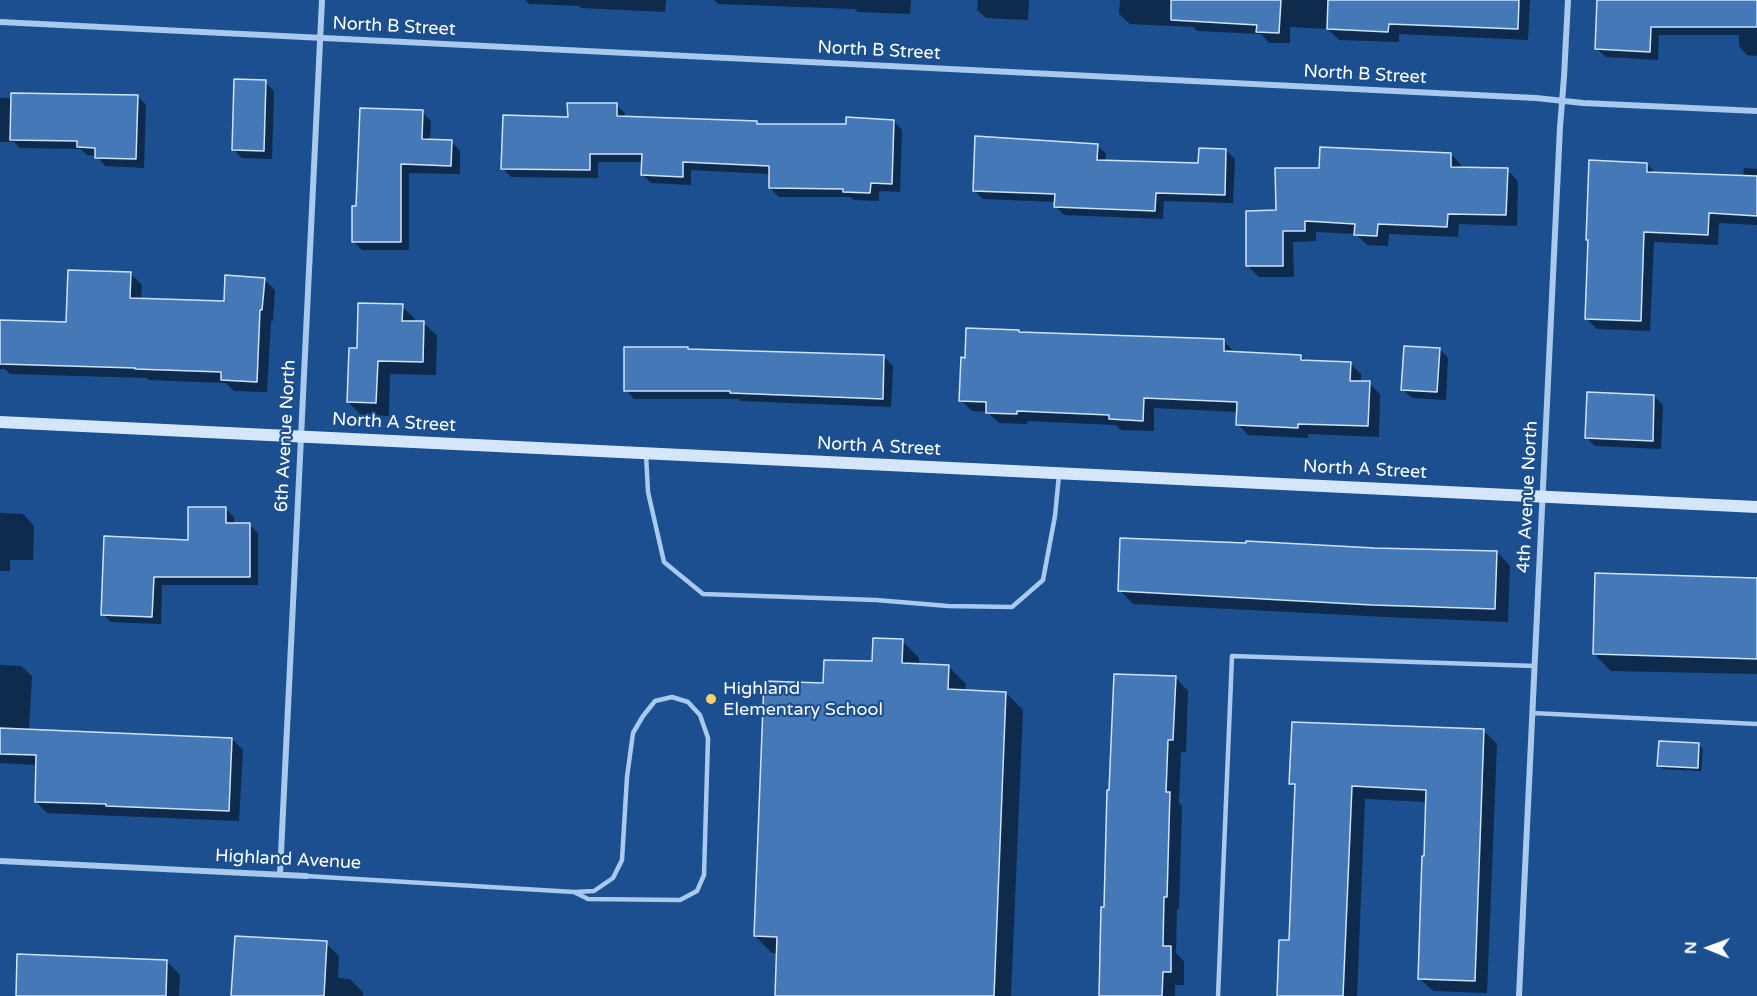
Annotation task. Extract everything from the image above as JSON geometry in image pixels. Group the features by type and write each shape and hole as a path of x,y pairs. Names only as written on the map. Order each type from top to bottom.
{"street":[{"name":"6th Avenue North","path":"280,874 322,0"},
{"name":"4th Avenue North","path":"1519,996 1568,0"},
{"name":"North B Street","path":"0,22 1757,111"},
{"name":"North A Street","path":"0,422 1757,507"},
{"name":"Highland Avenue","path":"0,861 306,876"}],"lane":[{"path":"646,454 648,492 664,562 703,594 876,600 948,606 1012,607 1043,580 1055,516 1060,473"},
{"path":"1218,996 1232,656 1535,666"},
{"path":"672,697 688,702 700,715 708,738 704,874 698,891 680,900 588,899 574,892 594,891 613,878 621,860 633,732 655,701 672,697"},
{"path":"1532,713 1757,724"},
{"name":"Highland Avenue","path":"306,876 574,892"}],"building":[{"path":"1171,0 1281,0 1279,33 1256,32 1257,25 1171,20"},
{"path":"1328,0 1519,0 1518,29 1389,24 1388,32 1327,29"},
{"path":"1597,0 1757,0 1757,27 1651,27 1650,52 1595,49"},
{"path":"234,79 266,80 264,151 232,150"},
{"path":"11,93 138,95 136,159 95,158 95,148 77,147 77,141 10,140"},
{"path":"567,103 617,103 617,116 757,121 757,124 846,124 846,117 894,120 892,184 871,183 870,193 843,192 843,189 769,188 769,166 683,162 683,177 641,175 642,154 590,154 590,170 501,169 503,115 568,117"},
{"path":"360,108 423,110 422,139 452,140 451,166 401,164 401,242 352,242 352,206 356,206"},
{"path":"975,136 1098,144 1097,160 1198,163 1199,148 1226,149 1225,195 1156,193 1155,211 1054,207 1055,194 973,191"},
{"path":"1320,147 1451,153 1451,167 1508,168 1506,215 1448,214 1447,227 1378,224 1377,236 1354,235 1355,224 1305,221 1305,231 1283,231 1283,266 1246,266 1246,211 1276,210 1275,168 1319,168"},
{"path":"1589,160 1647,163 1647,172 1757,176 1757,216 1709,213 1708,235 1644,232 1641,321 1585,319"},
{"path":"68,270 131,272 130,298 224,301 225,275 265,278 262,310 260,310 257,382 221,380 221,372 0,364 0,320 66,322"},
{"path":"358,303 403,304 402,321 424,321 423,362 378,361 376,403 347,402 349,348 357,348"},
{"path":"966,328 1224,339 1224,351 1301,355 1301,360 1351,362 1350,381 1370,381 1368,426 1298,424 1298,428 1236,425 1237,402 1144,398 1143,421 1109,419 1109,415 1017,411 1017,414 986,413 986,402 959,401 961,357 965,358"},
{"path":"1404,346 1440,348 1437,392 1401,390"},
{"path":"624,347 688,347 688,349 884,355 883,399 730,393 730,391 624,391"},
{"path":"1587,392 1654,395 1653,441 1585,438"},
{"path":"188,507 226,507 226,523 250,523 250,577 154,577 152,617 101,615 104,536 188,540"},
{"path":"1120,538 1497,551 1495,609 1372,605 1118,591"},
{"path":"1595,573 1757,578 1757,659 1593,654"},
{"path":"873,638 903,639 902,663 949,665 948,689 1006,692 994,996 775,996 777,937 754,936 764,681 823,683 824,660 872,661"},
{"path":"1114,674 1176,676 1173,740 1168,740 1166,792 1170,792 1163,946 1171,946 1171,972 1163,972 1162,996 1099,996 1101,907 1104,907 1107,790 1109,790"},
{"path":"1292,722 1484,729 1475,981 1418,979 1426,790 1352,786 1343,996 1277,996 1279,940 1289,940 1295,784 1289,784"},
{"path":"0,728 232,738 229,811 35,802 36,755 0,754"},
{"path":"1659,741 1699,743 1698,768 1657,766"},
{"path":"235,936 327,941 324,996 231,996"},
{"path":"17,954 167,960 166,996 16,996"}],"place":[{"name":"Highland Elementary School","path":"711,699"}]}
